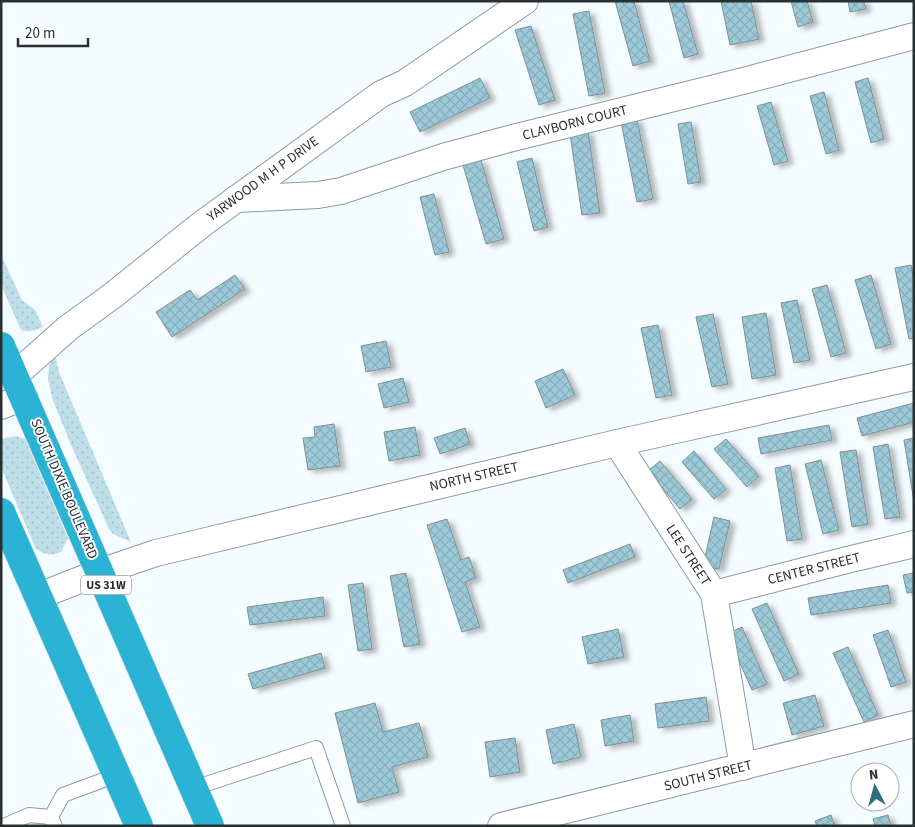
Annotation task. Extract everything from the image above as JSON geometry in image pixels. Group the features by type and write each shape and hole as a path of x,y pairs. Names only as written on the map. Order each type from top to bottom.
{"highway":[{"name":"SOUTH DIXIE BOULEVARD","path":"1,346 13,393 100,572 210,826"},
{"path":"1,512 139,826"}],"street":[{"name":"YARWOOD M H P DRIVE","path":"13,393 68,328 112,296 202,224 381,94 405,83 525,1"},
{"name":"CLAYBORN COURT","path":"236,199 318,195 341,191 443,157 505,140 914,36"},
{"name":"NORTH STREET","path":"39,596 156,553 617,443 914,377"},
{"name":"LEE STREET","path":"617,443 714,594 743,767"},
{"name":"CENTER STREET","path":"714,594 914,544"},
{"name":"SOUTH STREET","path":"501,826 914,724"}],"lane":[{"path":"194,788 316,748 343,826"},
{"path":"4,826 29,815 53,822 63,795 117,775"}],"shaded area":[{"path":"1,255 22,300 35,310 43,327 30,331 21,330 1,285"},
{"path":"55,355 59,372 131,542 113,534 109,529 71,445 52,398 48,379 49,365"},
{"path":"16,436 25,439 68,538 61,552 49,554 42,553 36,549 1,467 1,439"}],"building":[{"path":"615,1 634,1 650,61 633,66"},
{"path":"669,1 683,1 698,54 684,58"},
{"path":"721,1 751,1 759,39 730,45"},
{"path":"791,1 807,1 813,22 798,27"},
{"path":"848,1 864,1 866,9 850,12"},
{"path":"589,11 605,93 589,96 573,14"},
{"path":"531,26 555,100 539,105 515,30"},
{"path":"480,78 490,98 420,132 410,112"},
{"path":"868,78 884,139 871,143 855,82"},
{"path":"824,92 839,150 826,154 810,96"},
{"path":"771,102 788,161 774,165 757,106"},
{"path":"637,119 653,199 637,202 621,122"},
{"path":"691,122 701,182 688,184 678,124"},
{"path":"588,131 600,213 582,215 570,134"},
{"path":"532,158 548,227 534,231 517,162"},
{"path":"481,160 504,239 486,244 463,165"},
{"path":"434,194 449,252 435,255 420,197"},
{"path":"911,265 914,281 914,338 909,339 895,268"},
{"path":"235,275 245,289 172,337 156,312 190,290 197,300"},
{"path":"871,275 891,344 876,349 855,280"},
{"path":"827,285 846,353 831,357 812,289"},
{"path":"797,300 810,360 794,363 781,303"},
{"path":"766,313 776,375 752,379 742,317"},
{"path":"713,314 728,384 712,387 696,317"},
{"path":"658,325 672,395 656,398 641,328"},
{"path":"386,341 391,367 366,372 361,346"},
{"path":"563,369 575,395 546,408 535,381"},
{"path":"403,378 409,402 384,408 378,384"},
{"path":"914,403 914,422 862,436 857,418"},
{"path":"334,424 340,466 308,470 303,438 315,437 314,427"},
{"path":"829,425 832,440 761,454 758,438"},
{"path":"415,427 420,455 389,461 384,432"},
{"path":"465,428 470,444 440,454 434,438"},
{"path":"914,438 914,502 904,440"},
{"path":"726,439 759,476 747,487 714,449"},
{"path":"888,444 900,517 885,519 873,447"},
{"path":"856,450 868,524 852,527 840,452"},
{"path":"694,451 726,489 714,499 682,462"},
{"path":"821,460 839,530 823,534 805,464"},
{"path":"660,461 692,499 680,509 648,471"},
{"path":"790,465 802,539 787,541 775,468"},
{"path":"714,517 730,521 719,569 703,566"},
{"path":"447,519 461,560 469,557 476,578 465,582 480,627 462,632 427,525"},
{"path":"630,544 635,557 568,583 563,570"},
{"path":"406,573 420,644 404,647 390,576"},
{"path":"914,573 914,592 907,593 903,575"},
{"path":"363,583 372,649 358,651 348,585"},
{"path":"888,585 891,603 811,615 808,598"},
{"path":"323,597 325,616 250,625 247,607"},
{"path":"767,603 799,674 784,681 752,609"},
{"path":"742,627 767,684 752,690 727,634"},
{"path":"618,629 624,657 588,664 582,637"},
{"path":"888,630 906,682 891,687 873,635"},
{"path":"848,647 878,715 864,722 833,653"},
{"path":"321,653 325,668 253,689 248,674"},
{"path":"815,695 824,726 792,735 783,703"},
{"path":"706,697 709,721 658,728 655,704"},
{"path":"375,703 383,732 419,723 428,757 392,767 399,792 358,803 335,713"},
{"path":"630,715 634,741 605,746 601,720"},
{"path":"574,724 581,757 553,764 546,730"},
{"path":"515,738 520,772 490,777 485,742"},
{"path":"831,815 835,826 817,826 815,821"},
{"path":"888,815 891,826 875,826 873,819"}]}
